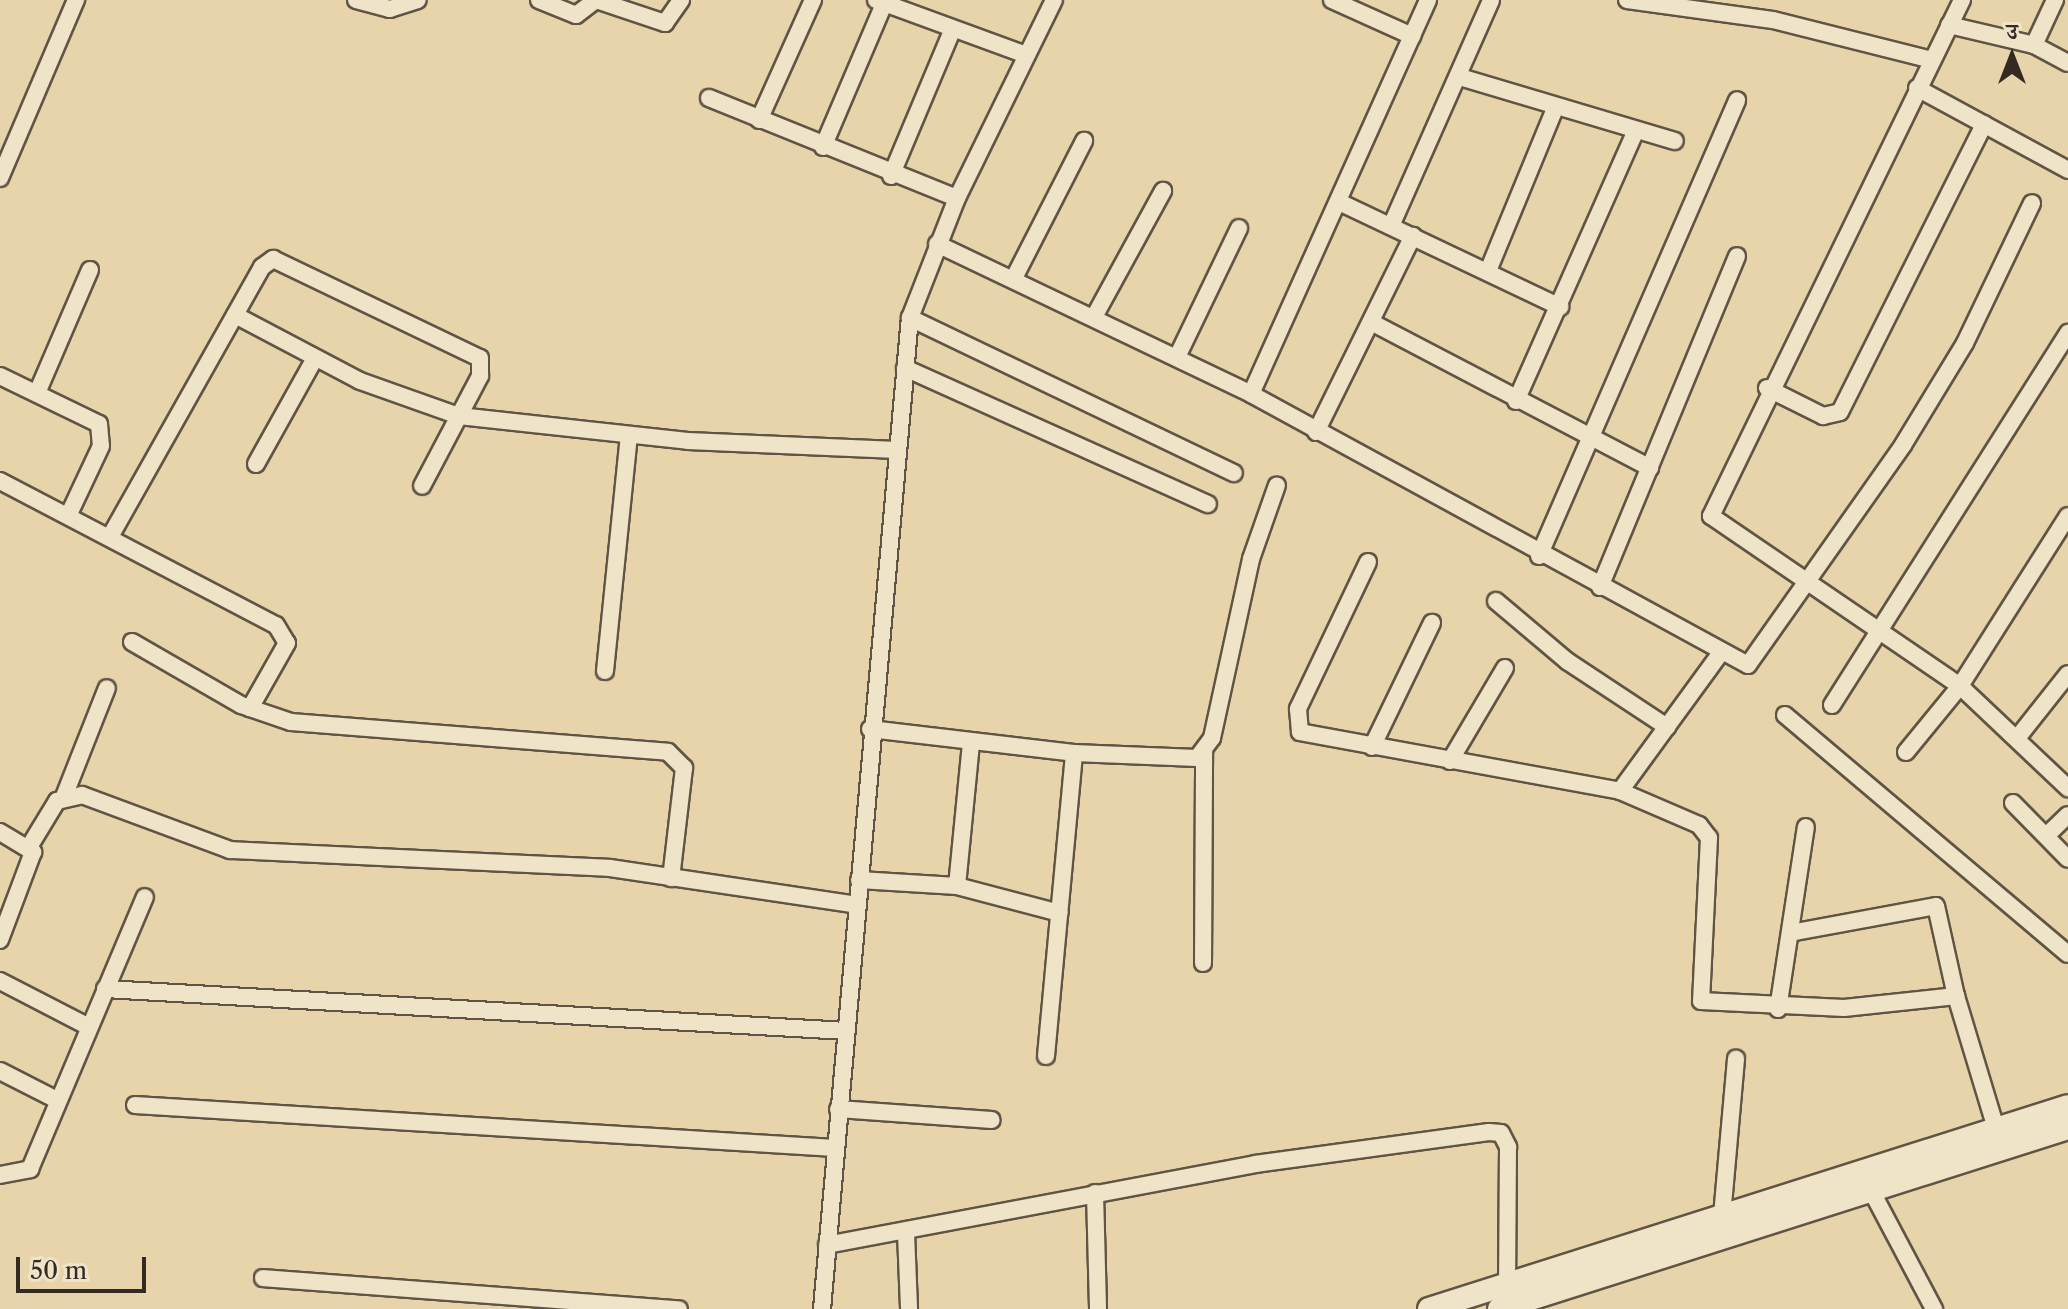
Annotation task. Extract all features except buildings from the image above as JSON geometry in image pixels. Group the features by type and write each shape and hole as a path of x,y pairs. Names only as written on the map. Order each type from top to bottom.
{"main road":[{"path":"1499,1309 1871,1190 2068,1106"},
{"path":"1429,1309 1722,1216 1999,1138 2068,1128"}],"street":[{"path":"0,178 76,0"},
{"path":"356,0 390,9 418,0"},
{"path":"539,0 576,15 596,0 665,23 681,0"},
{"path":"759,120 813,0"},
{"path":"822,1309 870,729 910,318 957,198 1054,0"},
{"path":"1332,0 1364,6 1412,36"},
{"path":"1251,394 1428,0"},
{"path":"1391,226 1460,77 1491,0"},
{"path":"1627,0 1773,20 1932,60"},
{"path":"1962,0 1767,388 1711,516 1960,686 2018,737 2068,788"},
{"path":"2034,45 2055,0"},
{"path":"823,147 880,2 952,31 1026,55"},
{"path":"1949,25 2034,45 2068,63"},
{"path":"891,176 952,31"},
{"path":"1460,77 1675,141"},
{"path":"1917,88 2068,170"},
{"path":"709,98 891,176 957,198"},
{"path":"1539,556 1587,437 1737,100"},
{"path":"1488,271 1556,106"},
{"path":"1767,388 1823,416 1840,412 1984,124"},
{"path":"1516,401 1636,130"},
{"path":"1015,276 1084,141"},
{"path":"1094,317 1163,191"},
{"path":"1339,202 1560,307"},
{"path":"937,244 1015,276 1251,394 1539,556 1741,664 1755,660 1965,343 2032,203"},
{"path":"1177,357 1239,228"},
{"path":"1316,432 1413,236"},
{"path":"1600,587 1737,256"},
{"path":"111,535 262,267 280,261 480,358 482,370 422,486"},
{"path":"37,393 90,270"},
{"path":"235,315 315,358 402,399 459,416 629,436 897,450"},
{"path":"910,318 1234,473"},
{"path":"1371,322 1516,401 1650,468"},
{"path":"1832,705 2068,333"},
{"path":"256,464 315,358"},
{"path":"905,368 1208,504"},
{"path":"0,376 87,416 103,433 69,514"},
{"path":"605,671 629,436"},
{"path":"0,481 111,535 286,634 250,708"},
{"path":"1203,963 1204,752 1277,485"},
{"path":"1906,752 1960,686 2068,516"},
{"path":"1368,562 1295,718 1307,735 1620,791 1706,831 1701,1001 1778,1009 1956,996"},
{"path":"1496,601 1567,661 1667,727"},
{"path":"1372,747 1432,623"},
{"path":"132,642 250,708 318,725 668,752 684,768 671,878"},
{"path":"1620,791 1720,654"},
{"path":"1450,761 1505,668"},
{"path":"2018,737 2068,674"},
{"path":"0,940 30,866 29,847 63,799 107,688"},
{"path":"1785,715 2068,954"},
{"path":"870,729 1074,753 1180,761 1204,752"},
{"path":"957,886 971,742"},
{"path":"1046,1056 1074,753"},
{"path":"63,799 82,795 230,850 551,864 857,905"},
{"path":"2013,803 2068,859"},
{"path":"2046,836 2068,815"},
{"path":"1778,1009 1806,827"},
{"path":"0,832 29,847"},
{"path":"859,880 957,886 1060,913"},
{"path":"0,1175 30,1169 55,1099 145,897"},
{"path":"1790,933 1936,906 1956,996 1999,1138"},
{"path":"0,981 89,1027"},
{"path":"105,989 846,1031"},
{"path":"1722,1216 1736,1059"},
{"path":"0,1071 55,1099"},
{"path":"135,1105 835,1148"},
{"path":"838,1109 992,1120"},
{"path":"827,1245 906,1233 1095,1193 1501,1133 1508,1147 1507,1286"},
{"path":"1871,1190 1934,1309"},
{"path":"1095,1193 1098,1309"},
{"path":"906,1233 909,1309"},
{"path":"263,1278 679,1309"}]}
